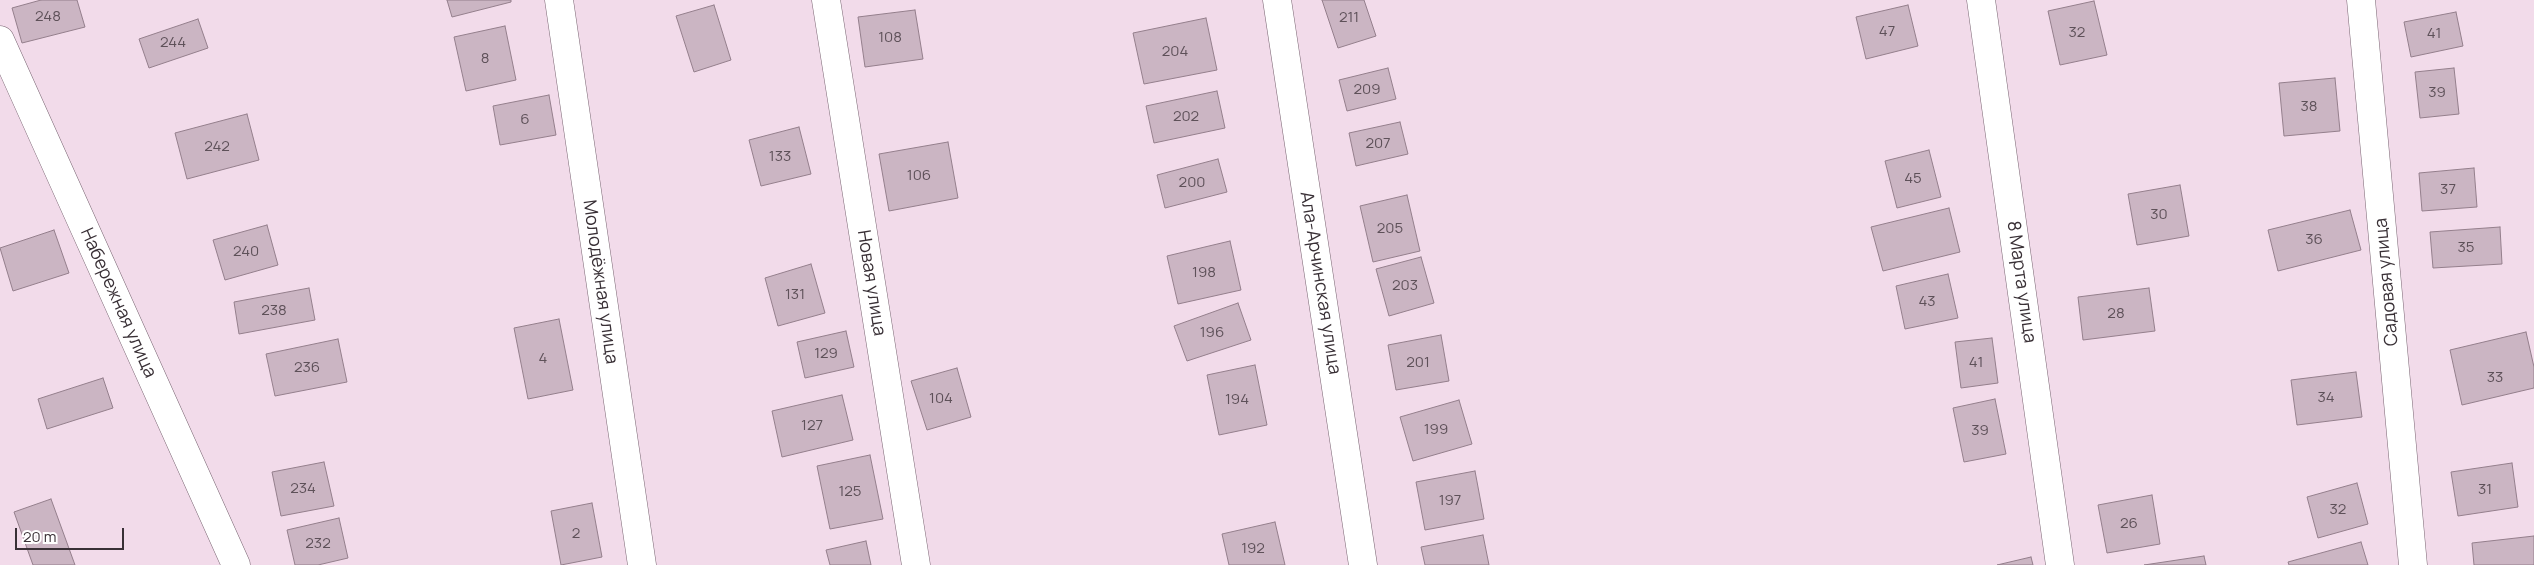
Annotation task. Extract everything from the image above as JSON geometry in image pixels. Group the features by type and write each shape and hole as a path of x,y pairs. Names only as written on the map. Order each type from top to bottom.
{"street":[{"name":"Молодёжная улица","path":"559,0 642,565"},
{"name":"Новая улица","path":"826,0 916,565"},
{"name":"Ала-Арчинская улица","path":"1277,0 1364,565"},
{"name":"8 Марта улица","path":"1981,0 2060,565"},
{"name":"Садовая улица","path":"2361,0 2413,565"},
{"name":"Набережная улица","path":"0,40 236,565"}],"building":[{"path":"41,0 77,0 85,27 22,43 12,8"},
{"path":"447,0 511,0 511,2 452,17"},
{"path":"1322,0 1364,0 1376,36 1338,48"},
{"path":"2094,1 2107,55 2060,65 2048,11"},
{"path":"714,5 731,60 694,72 676,16"},
{"path":"1908,5 1918,46 1866,59 1856,17"},
{"path":"915,10 923,59 865,67 858,17"},
{"path":"2456,12 2463,46 2411,57 2404,22"},
{"path":"1206,18 1217,70 1144,84 1133,33"},
{"path":"198,19 208,48 149,68 139,39"},
{"path":"505,26 516,80 466,91 454,37"},
{"path":"1388,68 1396,99 1347,111 1339,80"},
{"path":"2454,68 2459,114 2420,118 2415,72"},
{"path":"2335,78 2340,131 2284,136 2279,83"},
{"path":"1217,91 1225,128 1154,143 1146,106"},
{"path":"549,95 556,135 500,145 493,106"},
{"path":"247,114 259,160 187,179 175,133"},
{"path":"1400,122 1408,154 1356,166 1349,133"},
{"path":"799,127 811,174 761,186 749,140"},
{"path":"948,142 958,198 889,211 879,154"},
{"path":"1929,150 1941,197 1897,208 1885,161"},
{"path":"1218,159 1227,192 1165,208 1157,175"},
{"path":"2474,168 2477,207 2422,211 2419,173"},
{"path":"2180,185 2189,236 2137,245 2128,194"},
{"path":"1407,195 1420,251 1373,262 1360,206"},
{"path":"1949,208 1960,252 1883,271 1871,227"},
{"path":"2350,210 2361,250 2278,271 2268,230"},
{"path":"267,225 278,265 225,280 213,240"},
{"path":"2500,227 2502,264 2433,268 2430,232"},
{"path":"54,230 69,273 13,291 0,248"},
{"path":"1230,241 1241,290 1178,304 1167,256"},
{"path":"1421,257 1434,303 1389,316 1376,269"},
{"path":"811,264 825,313 778,326 765,278"},
{"path":"1948,274 1958,318 1905,329 1896,286"},
{"path":"309,288 315,320 239,334 234,302"},
{"path":"2149,288 2155,331 2083,340 2078,297"},
{"path":"1238,303 1251,340 1187,361 1174,326"},
{"path":"559,319 573,390 528,399 514,328"},
{"path":"846,331 854,367 805,378 797,342"},
{"path":"2526,332 2534,367 2534,388 2462,405 2450,350"},
{"path":"1441,335 1449,381 1396,390 1388,345"},
{"path":"1992,338 1998,383 1961,388 1955,342"},
{"path":"338,339 347,382 275,396 266,354"},
{"path":"1255,365 1267,425 1219,435 1207,375"},
{"path":"957,368 971,417 927,430 911,381"},
{"path":"2356,372 2362,417 2297,425 2291,380"},
{"path":"103,378 113,408 47,429 38,399"},
{"path":"842,395 853,440 782,457 772,411"},
{"path":"1995,399 2006,454 1964,462 1953,408"},
{"path":"1459,400 1472,444 1413,461 1400,417"},
{"path":"870,455 883,519 830,529 817,466"},
{"path":"324,462 334,506 281,516 272,472"},
{"path":"2512,463 2518,507 2458,516 2451,472"},
{"path":"1475,471 1484,519 1425,530 1416,482"},
{"path":"2357,483 2368,524 2318,538 2307,497"},
{"path":"2152,495 2160,544 2107,553 2098,505"},
{"path":"51,499 75,565 33,565 14,512"},
{"path":"592,503 602,557 561,565 551,511"},
{"path":"339,518 348,558 318,565 295,565 287,530"},
{"path":"1275,522 1285,565 1229,565 1222,534"},
{"path":"1483,535 1489,565 1425,565 1421,547"},
{"path":"2534,536 2534,565 2474,565 2472,543"},
{"path":"866,541 871,565 830,565 826,550"},
{"path":"2361,542 2368,565 2289,565 2288,562"},
{"path":"2204,556 2206,565 2144,565"},
{"path":"2031,557 2033,565 1997,565"}]}
